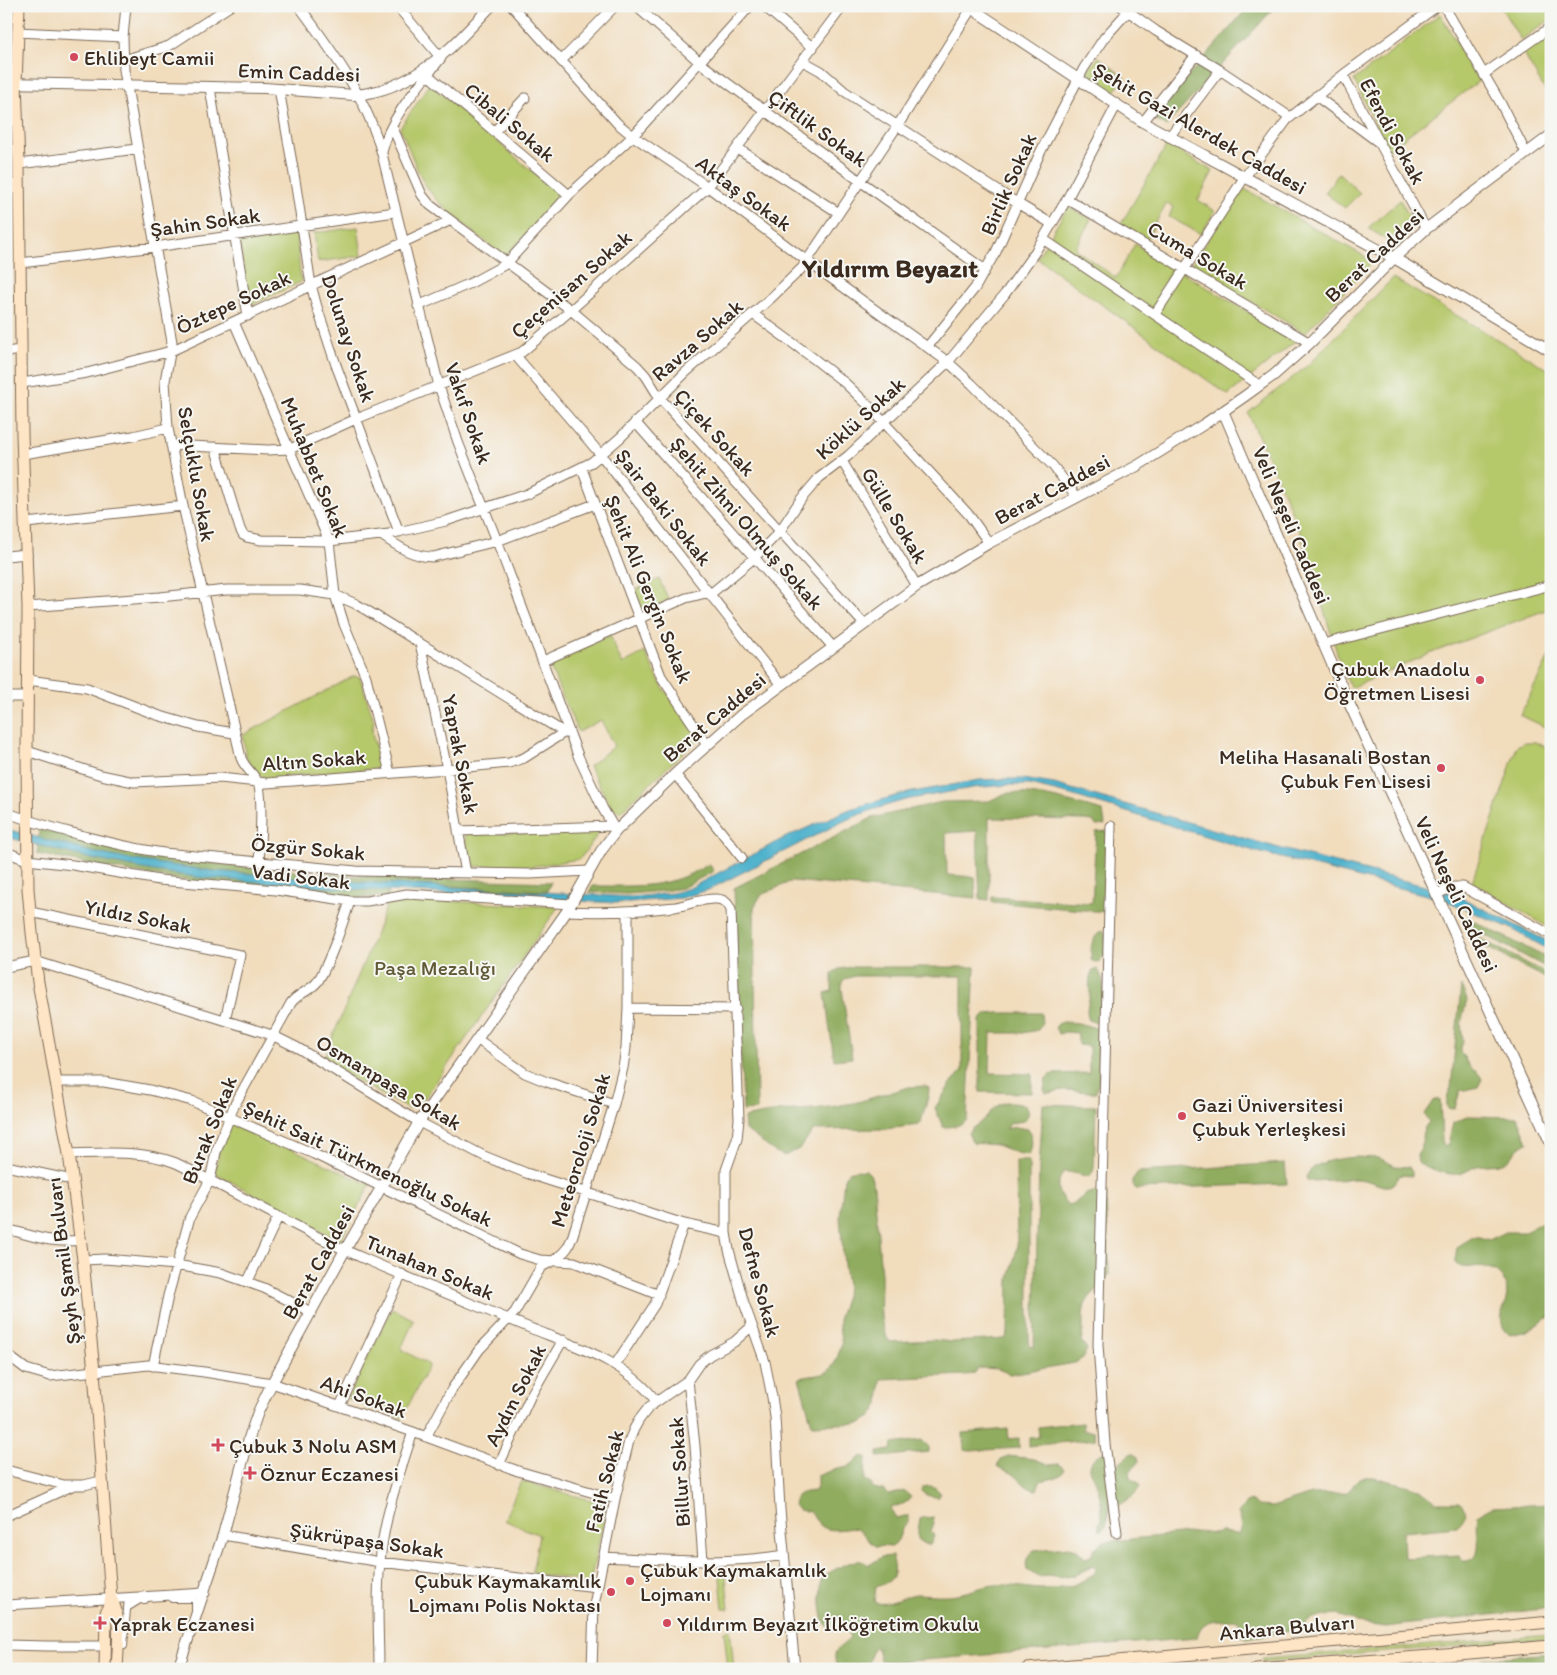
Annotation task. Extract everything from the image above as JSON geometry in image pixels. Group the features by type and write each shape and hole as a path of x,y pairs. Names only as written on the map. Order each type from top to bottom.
{"main road":[{"path":"19,6 11,83 19,164 23,454 28,607 27,821"},
{"name":"Şeyh Şamil Bulvarı","path":"27,821 30,912 35,961 69,1154 81,1240 94,1371 111,1598 106,1613 104,1669"},
{"path":"111,1598 116,1606 118,1617 117,1669"},
{"name":"Ankara Bulvarı","path":"1027,1669 1551,1622"},
{"name":"Ankara Bulvarı","path":"1256,1669 1551,1646"}],"street":[{"name":"Selçuklu Sokak","path":"126,6 123,37 126,87 168,314 171,350 165,381 168,428 183,506 234,733 244,766 258,783"},
{"path":"124,60 168,46 230,6"},
{"name":"Vakıf Sokak","path":"299,6 336,56 359,95 373,124 382,154 418,306 450,421 542,661 566,732 603,810 615,828"},
{"path":"382,154 385,140 392,126 441,58 397,6"},
{"name":"Emin Caddesi","path":"11,83 279,89 359,95 373,93 408,79 441,58 491,6"},
{"name":"Aktaş Sokak","path":"512,6 611,116 633,136 708,187 948,362 1053,466 1077,497"},
{"path":"561,62 615,6"},
{"name":"Çiftlik Sokak","path":"636,6 700,63 860,181 986,270"},
{"path":"418,306 506,264 569,195 633,136 750,6"},
{"path":"764,6 813,48"},
{"name":"Çeçenisan Sokak","path":"171,445 290,449 468,372 522,352 708,187 813,48 842,6"},
{"path":"1155,314 1244,178 1290,116 1437,6"},
{"path":"1444,6 1484,74 1526,153"},
{"name":"Şehit Gazi Alerdek Caddesi","path":"970,7 1142,122 1394,258 1551,350"},
{"name":"Ravza Sokak","path":"215,447 236,518 243,535 261,540 329,541 399,532 485,510 527,494 582,469 601,455 708,351 787,284 807,261 898,125 970,7"},
{"path":"1127,8 1196,56 1290,116"},
{"name":"Birlik Sokak","path":"928,346 975,288 986,270 996,252 1040,152 1078,80 1096,48 1127,8"},
{"path":"1484,74 1551,27"},
{"path":"17,32 123,37"},
{"path":"1142,122 1196,56"},
{"path":"803,61 844,90 1052,224"},
{"path":"1169,137 1220,70"},
{"name":"Cibali Sokak","path":"428,75 569,195"},
{"name":"Efendi Sokak","path":"1343,75 1426,229"},
{"path":"210,88 248,316"},
{"name":"Dolunay Sokak","path":"279,89 303,226 311,285 336,365 399,532"},
{"path":"1316,96 1380,143"},
{"path":"494,132 525,98"},
{"name":"Köklü Sokak","path":"542,661 686,598 710,593 725,584 754,558 780,531 814,484 842,461 948,362 1005,294 1043,239 1067,199 1116,106"},
{"name":"Çiçek Sokak","path":"392,126 422,195 430,206 506,264 571,310 636,366 646,376 660,397 864,624"},
{"name":"Berat Caddesi","path":"178,1669 223,1535 249,1438 258,1412 272,1383 345,1250 419,1122 569,908 581,884 615,828 741,715 917,586 989,543 1137,466 1223,412 1260,386 1310,342 1394,258 1426,229 1551,135"},
{"path":"737,148 839,213"},
{"path":"19,164 137,149"},
{"name":"Cuma Sokak","path":"1067,199 1310,342"},
{"name":"Şahin Sokak","path":"20,263 395,212"},
{"name":"Öztepe Sokak","path":"22,383 87,373 171,350 248,316 449,221"},
{"path":"1043,239 1260,386"},
{"path":"753,314 845,383 884,421 969,515 989,543"},
{"name":"Muhabbet Sokak","path":"234,322 329,541 335,595 344,624 366,677 390,773"},
{"path":"6,352 21,350"},
{"name":"Şair Baki Sokak","path":"515,355 601,455 781,685"},
{"name":"Veli Neşeli Caddesi","path":"1223,412 1323,644 1551,1144"},
{"name":"Şehit Zihni Olmuş Sokak","path":"635,422 833,647"},
{"path":"23,454 133,436 168,428"},
{"name":"Gülle Sokak","path":"842,461 917,586"},
{"name":"Şehit Ali Gergin Sokak","path":"582,469 661,676 707,745"},
{"path":"382,535 410,552 425,557 441,556 497,541 595,504"},
{"path":"26,523 183,506"},
{"path":"6,556 27,554"},
{"path":"1323,644 1551,585"},
{"path":"28,607 256,589 307,590 335,595 356,604 566,732"},
{"name":"Yaprak Sokak","path":"420,642 466,873"},
{"path":"28,680 87,688 157,716 234,733"},
{"path":"6,698 27,697"},
{"name":"Altın Sokak","path":"27,751 101,775 134,782 220,778 241,779 258,783 447,770 499,764 516,761 537,751 566,732"},
{"path":"675,774 742,858"},
{"path":"258,783 260,797 260,862"},
{"name":"Özgür Sokak","path":"6,812 27,821 135,849 260,862 356,871 530,874 589,871"},
{"path":"1111,826 1098,1345 1105,1444 1117,1533"},
{"path":"458,831 615,828"},
{"name":"Vadi Sokak","path":"6,852 159,880 238,886 350,901 367,901 408,894 569,908 597,913 678,907 705,900 720,900 728,904"},
{"path":"1436,894 1454,887 1463,886 1551,935"},
{"name":"Burak Sokak","path":"153,1366 163,1317 190,1217 210,1180 216,1152 229,1117 272,1035 294,999 317,982 338,937 350,901"},
{"name":"Defne Sokak","path":"728,904 732,919 739,1119 737,1138 726,1170 726,1233 729,1250 764,1362 774,1410 784,1555 795,1669"},
{"name":"Yıldız Sokak","path":"30,912 240,954 225,1020"},
{"name":"Meteoroloji Sokak","path":"426,1437 466,1366 520,1304 542,1267 553,1261 568,1247 614,1104 626,1048 628,912"},
{"path":"6,967 35,961"},
{"name":"Osmanpaşa Sokak","path":"35,961 272,1035 298,1048 419,1122 495,1161 684,1224 726,1233"},
{"path":"628,1008 736,1009"},
{"path":"477,1039 525,1073 614,1104"},
{"name":"Şehit Sait Türkmenoğlu Sokak","path":"57,1082 104,1082 192,1100 314,1154 520,1254 540,1260 574,1262 659,1295"},
{"name":"Tunahan Sokak","path":"69,1154 108,1153 152,1156 176,1163 345,1250 563,1340 615,1365 641,1384 656,1401"},
{"path":"6,1166 72,1180"},
{"path":"248,1281 278,1217"},
{"path":"615,1365 643,1324 659,1295 684,1224"},
{"path":"6,1229 50,1241 81,1240"},
{"path":"83,1260 117,1260 176,1265 221,1273 248,1281 311,1312"},
{"path":"340,1406 402,1274"},
{"name":"Fatih Sokak","path":"592,1669 592,1619 602,1557 634,1429 644,1412 656,1401 688,1380 703,1360 734,1342 752,1326"},
{"name":"Aydın Sokak","path":"499,1465 531,1395 563,1340"},
{"name":"Ahi Sokak","path":"6,1354 26,1369 42,1375 62,1376 127,1367 153,1366 242,1377 272,1383 413,1432 499,1465 615,1499"},
{"name":"Billur Sokak","path":"688,1380 695,1446 703,1561"},
{"path":"379,1669 380,1562 394,1491 413,1432"},
{"path":"6,1470 72,1486"},
{"path":"6,1516 72,1486 101,1481"},
{"name":"Şükrüpaşa Sokak","path":"223,1535 380,1562 597,1587"},
{"path":"602,1557 703,1561 750,1560 784,1555"},
{"path":"6,1605 204,1593"},
{"path":"122,1669 128,1597"},
{"path":"127,1608 140,1600 193,1599 195,1601 196,1606 173,1669"},
{"path":"6,1644 105,1646"}],"green space":[{"path":"1249,6 1276,6 1166,126 1152,118"},
{"path":"1500,6 1551,6 1551,19 1521,40"},
{"path":"1440,14 1479,81 1388,150 1354,80"},
{"path":"1551,34 1551,100 1523,53"},
{"path":"1099,57 1125,78 1114,91 1095,80 1087,71"},
{"path":"430,84 561,196 561,200 507,254 501,254 447,210 429,190 417,168 400,128"},
{"path":"1167,145 1213,171 1198,200 1215,211 1201,234 1169,217 1173,207 1167,203 1146,240 1121,224"},
{"path":"1339,173 1360,193 1345,208 1325,193"},
{"path":"1243,188 1373,261 1305,333 1190,266"},
{"path":"1400,200 1413,223 1390,242 1368,228"},
{"path":"1068,207 1091,219 1075,249 1116,278 1135,244 1296,341 1228,395 1037,258"},
{"path":"358,227 362,256 318,262 314,233"},
{"path":"296,231 301,282 249,306 239,240"},
{"path":"1393,278 1551,371 1551,608 1434,652 1351,688 1342,669 1299,530 1248,413 1307,366"},
{"path":"659,579 669,600 641,613 632,592"},
{"path":"610,635 622,664 645,652 662,686 699,738 620,812 612,809 589,766 614,746 601,720 578,732 548,663"},
{"path":"1551,653 1551,730 1520,715"},
{"path":"354,676 360,677 374,721 373,738 382,768 265,779 250,765 246,756 243,735"},
{"path":"1525,742 1535,742 1551,749 1551,929 1472,882 1517,746"},
{"path":"1006,793 1043,796 1103,811 1105,825 1096,826 1093,821 1083,820 989,818 989,900 980,899 977,831 946,833 947,875 975,877 976,898 792,881 761,895 754,907 757,1110 743,1111 734,888 872,818 942,802 989,801"},
{"path":"39,829 135,854 226,865 351,876 551,882 547,891 390,884 388,896 359,898 173,879 37,854"},
{"path":"600,831 580,859 521,868 469,866 465,834"},
{"path":"1107,831 1106,912 992,902 992,897 1092,903 1096,832"},
{"path":"709,864 714,871 682,888 627,894 589,892 593,886 639,886 667,882"},
{"name":"Paşa Mezalığı","path":"389,898 558,907 420,1105 408,1109 323,1060"},
{"path":"1473,921 1551,960 1551,970 1472,928"},
{"path":"1102,931 1106,933 1105,954 1099,962 1094,962 1091,960 1093,940"},
{"path":"1470,933 1551,976 1551,981 1469,938"},
{"path":"852,967 975,967 967,1120 956,1126 943,1127 935,1108 962,1071 962,976 855,976 845,979 842,982 842,989 852,1058 834,1060 825,993 832,991 832,973 839,969"},
{"path":"1097,969 1103,981 1104,996 1102,1011 1096,1023 1089,1020 1087,1013 1090,996 1090,977 1092,971"},
{"path":"1461,986 1467,1000 1461,1023 1463,1041 1460,1052 1470,1067 1482,1079 1478,1087 1460,1091 1455,1108 1448,1109 1447,1100 1451,1088"},
{"path":"1041,1013 1042,1024 1038,1030 1023,1033 991,1033 990,1073 1032,1074 1032,1093 980,1092 980,1020 986,1014"},
{"path":"1063,1022 1078,1023 1099,1029 1099,1080 1096,1092 1064,1090 1046,1093 1044,1090 1046,1078 1052,1074 1089,1073 1089,1046 1078,1045 1078,1033 1065,1032 1059,1034 1055,1028"},
{"path":"925,1086 929,1088 929,1092 919,1125 885,1129 814,1130 799,1149 784,1156 773,1151 745,1130 744,1118 779,1111 815,1109 854,1103 909,1087"},
{"path":"1440,1099 1444,1146 1448,1144 1453,1123 1469,1116 1518,1117 1528,1143 1523,1144 1505,1162 1477,1166 1459,1174 1444,1173 1418,1163 1417,1154 1422,1147 1424,1129 1429,1122 1424,1114 1433,1101"},
{"path":"1006,1102 1026,1105 1027,1107 1028,1113 1024,1121 1010,1123 1007,1129 1015,1127 1028,1129 1032,1142 1028,1155 997,1145 973,1143 968,1133 996,1107"},
{"path":"1043,1104 1096,1106 1093,1172 1089,1176 1063,1172 1058,1186 1059,1193 1068,1205 1075,1203 1089,1193 1106,1192 1109,1274 1085,1305 1081,1341 1087,1349 1083,1358 1075,1363 1010,1374 998,1369 983,1368 978,1369 974,1374 965,1375 881,1379 879,1404 872,1416 861,1423 812,1425 799,1378 823,1374 829,1371 836,1361 842,1344 839,1317 846,1296 847,1285 840,1217 844,1179 850,1172 866,1170 870,1174 874,1186 881,1274 881,1318 890,1342 934,1340 952,1342 1005,1339 1008,1333 1009,1279 1017,1248 1016,1161 1029,1161 1029,1346 1034,1347 1039,1168"},
{"path":"230,1120 370,1185 340,1241 215,1173 219,1151"},
{"path":"1355,1157 1379,1158 1395,1166 1409,1167 1412,1176 1400,1175 1389,1186 1356,1179 1307,1180 1306,1177 1310,1171 1327,1161"},
{"path":"1285,1163 1287,1184 1136,1189 1132,1184 1132,1180 1138,1172"},
{"path":"1551,1214 1551,1316 1527,1331 1510,1335 1504,1329 1502,1323 1507,1296 1507,1288 1503,1280 1496,1272 1486,1267 1458,1266 1455,1263 1457,1247 1473,1237 1489,1240 1506,1232 1525,1232 1547,1220"},
{"path":"392,1308 414,1320 401,1349 429,1365 402,1418 347,1399"},
{"path":"1083,1422 1084,1431 1094,1431 1096,1439 1029,1446 1029,1438 1039,1437 1038,1427"},
{"path":"1008,1429 1009,1439 1019,1438 1019,1448 964,1450 963,1433"},
{"path":"922,1440 929,1447 929,1452 878,1457 878,1452 891,1450 892,1444"},
{"path":"1106,1452 1110,1474 1120,1462 1132,1453 1138,1457 1139,1461 1129,1473 1131,1479 1138,1482 1140,1487 1128,1500 1111,1508 1105,1527 1099,1530 1102,1507 1090,1465 1095,1457"},
{"path":"862,1456 866,1457 865,1480 873,1488 883,1490 889,1495 904,1491 911,1497 903,1504 892,1506 891,1511 896,1518 909,1516 909,1521 892,1547 875,1546 860,1531 855,1529 834,1530 825,1528 818,1523 811,1512 798,1510 794,1505 798,1495 804,1492 815,1491 817,1476 848,1467"},
{"path":"1008,1456 1034,1459 1050,1465 1059,1464 1064,1469 1062,1474 1055,1478 1040,1481 1037,1490 1026,1486 1012,1473 997,1466 1002,1459"},
{"path":"1373,1477 1419,1489 1436,1502 1460,1502 1465,1512 1463,1521 1457,1527 1403,1532 1404,1558 1460,1555 1462,1561 1470,1560 1475,1557 1477,1552 1478,1515 1492,1507 1551,1504 1551,1608 1385,1627 1357,1623 1336,1615 1311,1620 1306,1623 1303,1629 1247,1638 1242,1636 1239,1621 1235,1619 1222,1620 1206,1623 1199,1631 1197,1638 886,1663 880,1660 877,1648 873,1648 868,1665 864,1669 837,1669 835,1653 850,1638 846,1631 829,1629 823,1619 821,1583 822,1577 847,1564 861,1561 869,1565 882,1557 892,1556 894,1563 893,1577 876,1587 874,1602 880,1603 919,1594 952,1595 995,1585 1056,1589 1080,1582 1095,1573 1096,1569 1093,1566 1075,1575 1059,1578 1049,1576 1038,1577 1027,1570 1026,1567 1026,1561 1034,1550 1070,1547 1076,1549 1085,1558 1091,1556 1094,1550 1103,1542 1198,1532 1238,1534 1242,1526 1238,1512 1247,1502 1252,1501 1259,1506 1272,1507 1311,1494 1345,1493 1350,1490 1357,1480"},
{"path":"521,1481 602,1503 606,1509 590,1583 532,1573 539,1535 504,1520"},
{"path":"927,1486 936,1488 940,1494 939,1497 929,1496 921,1491 922,1488"},
{"path":"923,1517 933,1518 934,1523 931,1531 934,1536 930,1544 924,1544 918,1540 920,1519"},
{"path":"719,1568 725,1568 729,1609 723,1609"},
{"path":"730,1629 734,1669 728,1669 724,1631"},
{"path":"1551,1635 1551,1638 1546,1639 1263,1662 1262,1659"},
{"path":"1551,1653 1551,1669 1483,1669 1482,1659"},
{"path":"1228,1661 1228,1664 1169,1669 1139,1669"},
{"path":"1444,1663 1444,1667 1448,1667 1448,1669 1373,1669"}],"water":[{"path":"1023,779 1054,784 1293,852 1452,893 1551,943 1551,951 1510,928 1442,899 1254,851 1071,795 1030,785 972,788 905,800 846,820 708,890 682,898 617,903 348,889 203,878 92,859 6,837 6,829 92,852 127,859 214,871 359,882 632,897 673,893 690,888 784,838 850,809 902,794 979,780"}],"place":[{"name":"Ehlibeyt Camii","path":"74,57"},
{"name":"Çubuk Anadolu Öğretmen Lisesi","path":"1480,680"},
{"name":"Meliha Hasanali Bostan Çubuk Fen Lisesi","path":"1441,768"},
{"name":"Gazi Üniversitesi Çubuk Yerleşkesi","path":"1182,1116"},
{"name":"Çubuk 3 Nolu ASM","path":"218,1445"},
{"name":"Öznur Eczanesi","path":"250,1473"},
{"name":"Çubuk Kaymakamlık Lojmanı","path":"630,1581"},
{"name":"Çubuk Kaymakamlık Lojmanı Polis Noktası","path":"611,1592"},
{"name":"Yaprak Eczanesi","path":"100,1623"},
{"name":"Yıldırım Beyazıt İlköğretim Okulu","path":"667,1623"}],"district":[{"name":"Yıldırım Beyazıt","path":"890,268"}]}
